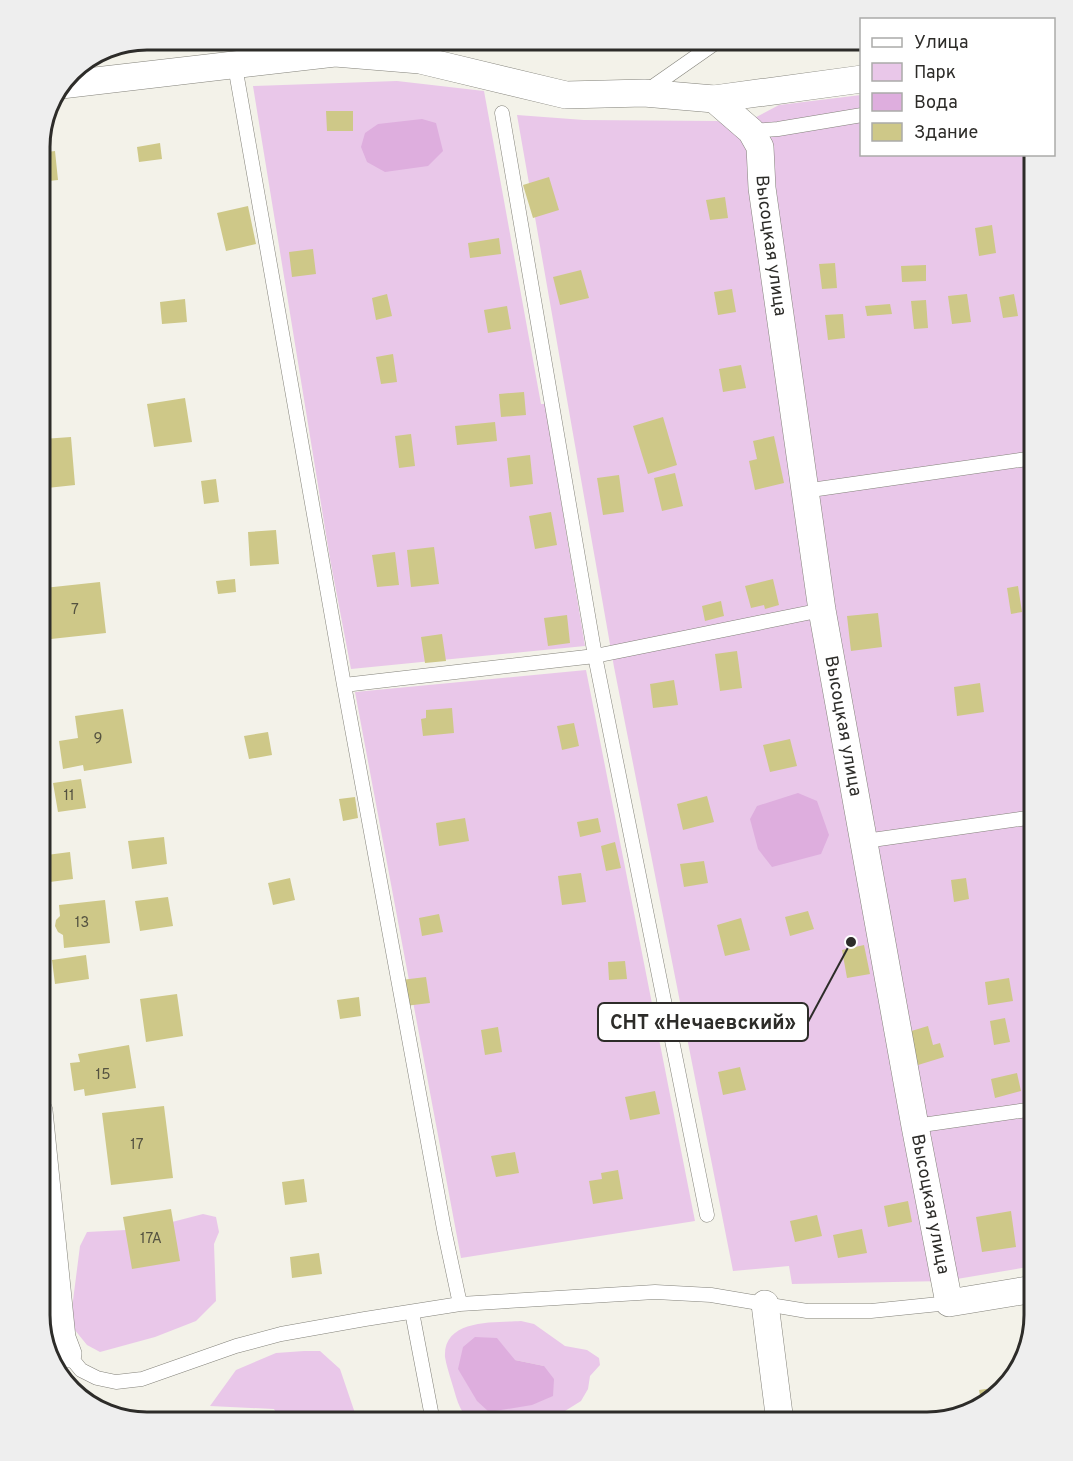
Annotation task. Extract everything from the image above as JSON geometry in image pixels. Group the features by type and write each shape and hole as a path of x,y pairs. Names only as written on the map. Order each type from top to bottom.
{"street":[{"path":"73,84 335,53 420,60 566,95 644,93 714,99 860,79"},
{"path":"714,99 756,139"},
{"name":"Высоцкая улица","path":"756,139 822,610 949,1302"},
{"path":"50,1220 62,1338 68,1354"},
{"path":"949,1302 1024,1291"},
{"path":"765,1304 779,1412"}],"lane":[{"path":"644,93 705,50"},
{"path":"235,66 344,685 444,1229 460,1304"},
{"path":"501,113 595,656 707,1215"},
{"path":"756,139 778,129 860,115"},
{"path":"804,491 1024,459"},
{"path":"344,685 595,656 822,610"},
{"path":"865,841 1024,818"},
{"path":"915,1126 1024,1110"},
{"path":"68,1354 81,1370 97,1378 116,1382 142,1379 236,1346 280,1334 460,1304 655,1292 711,1295 807,1311 871,1311 949,1302"},
{"path":"412,1312 431,1411"}],"green space":[{"path":"397,81 484,91 541,404 545,404 585,646 351,669 330,559 253,86"},
{"path":"860,95 860,156 1024,156 1024,1268 945,1281 792,1284 789,1266 733,1271 614,667 517,115 584,120 717,121 741,125 779,105"},
{"path":"586,670 695,1221 461,1258 355,692"},
{"path":"203,1214 216,1217 219,1232 214,1244 216,1301 196,1321 155,1337 100,1352 87,1345 70,1324 80,1246 87,1232 145,1229"},
{"path":"521,1321 534,1324 565,1346 587,1350 599,1358 600,1365 590,1376 588,1389 581,1401 560,1412 462,1411 445,1360 447,1344 453,1335 462,1329 485,1323","holes":["515,1360 544,1366 458,1369"]},
{"path":"320,1351 340,1369 354,1411 275,1411 274,1409 210,1406 236,1370 276,1353"}],"water":[{"path":"422,119 436,123 443,151 428,166 385,172 367,162 361,147 365,133 378,124"},
{"path":"798,793 817,801 829,835 821,854 772,867 758,849 750,819 757,806"},
{"path":"475,1337 497,1338 515,1360 544,1366 554,1379 553,1396 532,1405 488,1411 477,1401 458,1369 463,1347"}],"building":[{"path":"326,111 353,111 353,131 327,131"},
{"path":"160,143 162,159 139,162 137,147"},
{"path":"55,151 58,180 50,181 50,152"},
{"path":"549,177 559,210 533,218 523,185"},
{"path":"725,197 728,218 710,220 706,200"},
{"path":"248,206 256,244 226,251 217,213"},
{"path":"992,225 996,253 979,256 975,228"},
{"path":"499,238 501,254 470,258 468,243"},
{"path":"313,249 316,274 292,277 289,252"},
{"path":"835,263 837,288 822,289 819,264"},
{"path":"926,265 926,281 902,282 901,266"},
{"path":"581,270 589,298 560,305 553,277"},
{"path":"732,289 736,312 718,315 714,292"},
{"path":"387,294 392,316 376,320 372,298"},
{"path":"967,294 971,322 952,324 948,296"},
{"path":"1014,294 1018,316 1003,318 999,297"},
{"path":"185,299 187,322 162,324 160,302"},
{"path":"926,300 928,328 914,329 911,301"},
{"path":"890,304 892,314 867,316 865,306"},
{"path":"507,306 511,329 488,333 484,310"},
{"path":"843,314 845,338 828,340 825,315"},
{"path":"393,354 397,382 381,384 376,357"},
{"path":"741,365 746,388 723,392 719,369"},
{"path":"524,392 526,415 501,417 499,394"},
{"path":"185,398 192,442 154,447 147,404"},
{"path":"663,417 677,465 648,474 633,426"},
{"path":"495,422 497,441 457,445 455,426"},
{"path":"411,434 415,466 399,468 395,436"},
{"path":"774,436 784,483 755,490 749,461 757,459 753,441"},
{"path":"71,437 75,485 50,488 50,438"},
{"path":"530,455 533,484 510,487 507,458"},
{"path":"675,473 683,506 662,511 654,478"},
{"path":"619,475 624,512 603,515 597,478"},
{"path":"216,479 219,502 204,504 201,481"},
{"path":"551,512 557,545 535,549 529,516"},
{"path":"276,530 279,564 250,566 248,532"},
{"path":"434,547 439,584 411,587 407,550"},
{"path":"395,552 399,585 377,587 372,555"},
{"path":"235,579 236,592 218,594 216,581"},
{"path":"773,579 779,605 765,609 764,605 751,608 745,586"},
{"path":"100,582 106,633 51,639 50,587"},
{"path":"1018,586 1022,612 1011,614 1007,588"},
{"path":"721,601 724,616 705,621 702,606"},
{"path":"878,613 882,647 851,651 847,616"},
{"path":"567,615 570,643 548,646 544,618"},
{"path":"442,634 446,661 425,663 421,637"},
{"path":"737,651 742,688 720,691 715,654"},
{"path":"674,680 678,705 653,708 650,684"},
{"path":"980,683 984,712 957,716 954,687"},
{"path":"452,708 454,733 423,736 421,719 426,718 426,710"},
{"path":"123,709 132,763 84,771 83,765 63,769 59,741 78,738 75,716"},
{"path":"574,723 579,746 562,750 557,726"},
{"path":"268,732 272,755 249,759 244,736"},
{"path":"790,739 797,766 770,772 763,745"},
{"path":"81,779 86,808 58,812 53,783"},
{"path":"707,796 714,822 683,830 677,804"},
{"path":"355,797 358,818 343,821 339,799"},
{"path":"465,818 469,841 439,846 436,823"},
{"path":"598,818 601,832 580,837 577,822"},
{"path":"164,837 167,864 132,869 128,841"},
{"path":"615,842 621,868 606,871 601,846"},
{"path":"70,852 73,879 50,882 50,855"},
{"path":"704,861 708,883 684,887 680,864"},
{"path":"581,873 586,902 562,905 558,876"},
{"path":"290,878 295,900 273,905 268,883"},
{"path":"966,878 969,899 954,902 951,880"},
{"path":"168,897 173,926 140,931 135,901"},
{"path":"105,900 110,943 64,948 63,935 55,926 60,916 59,905"},
{"path":"808,911 814,929 790,936 785,917"},
{"path":"439,914 443,932 422,936 419,918"},
{"path":"741,918 750,950 725,956 717,925"},
{"path":"864,945 870,974 847,978 842,950"},
{"path":"86,955 89,979 55,984 52,960"},
{"path":"625,961 627,979 609,980 608,962"},
{"path":"426,977 430,1003 405,1006 401,980"},
{"path":"1009,978 1013,1001 988,1005 985,982"},
{"path":"177,994 183,1036 146,1042 140,999"},
{"path":"359,997 361,1016 340,1019 337,1000"},
{"path":"1005,1018 1010,1042 994,1045 990,1021"},
{"path":"928,1026 933,1045 940,1043 944,1057 918,1065 908,1032"},
{"path":"498,1027 502,1052 485,1055 481,1030"},
{"path":"129,1045 136,1088 85,1096 84,1089 74,1091 70,1063 80,1062 78,1054"},
{"path":"740,1067 746,1090 723,1095 718,1072"},
{"path":"1017,1073 1021,1091 995,1098 991,1079"},
{"path":"655,1091 660,1114 630,1120 625,1097"},
{"path":"164,1106 173,1178 111,1185 102,1113"},
{"path":"515,1152 519,1173 496,1177 491,1156"},
{"path":"618,1170 623,1199 593,1204 589,1181 602,1179 601,1173"},
{"path":"304,1179 307,1202 285,1205 282,1182"},
{"path":"908,1201 912,1222 888,1227 884,1206"},
{"path":"171,1209 180,1261 132,1269 123,1217"},
{"path":"1011,1211 1016,1247 982,1252 976,1217"},
{"path":"817,1215 822,1236 795,1242 790,1221"},
{"path":"862,1229 867,1253 838,1258 833,1235"},
{"path":"319,1253 322,1274 292,1278 290,1257"}],"place":[{"name":"СНТ «Нечаевский»","path":"851,942"}]}
